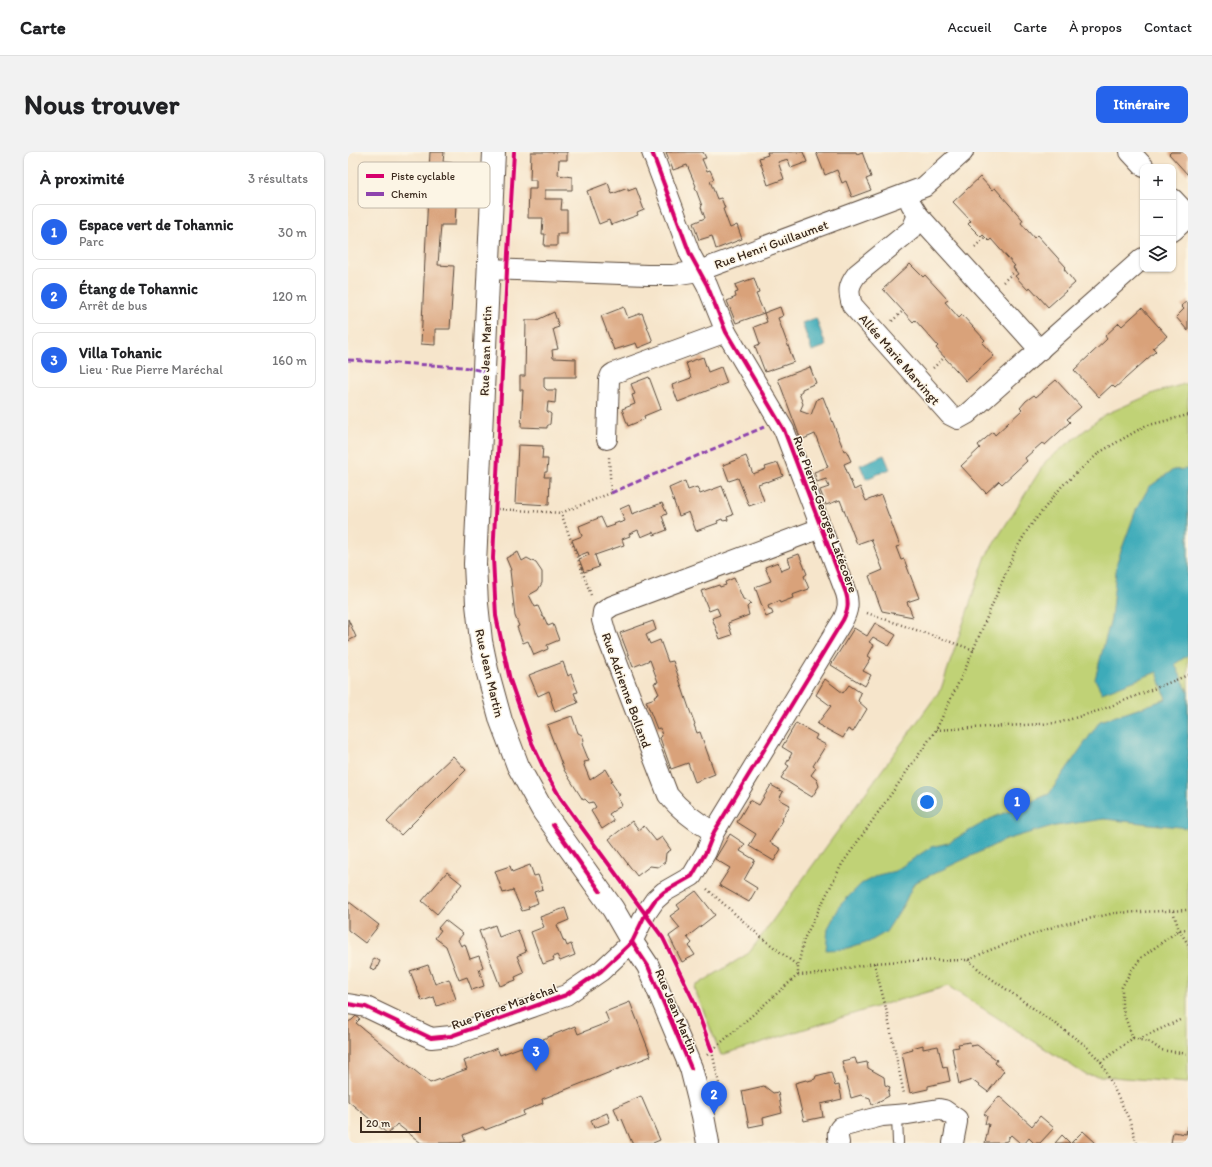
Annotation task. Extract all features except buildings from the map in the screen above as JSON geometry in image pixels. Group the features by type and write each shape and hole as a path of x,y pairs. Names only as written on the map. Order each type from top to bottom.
{"main road":[{"name":"Rue Jean Martin","path":"494,152 475,564 478,619 485,663 501,721 518,766 543,811 613,909 648,966 690,1068 703,1116 708,1143"}],"street":[{"name":"Rue Pierre-Georges Latécoère","path":"632,942 646,913 655,900 664,892 692,876 706,852 714,832 843,620 848,606 846,593 781,424 726,332 707,285 690,254 652,152"},
{"name":"Rue Henri Guillaumet","path":"488,269 648,275 673,275 698,271 924,187 962,152"},
{"path":"1130,152 1141,164"},
{"path":"905,194 918,215 1040,350"},
{"path":"1174,200 1188,216 1176,228"},
{"name":"Allée Marie Marvingt","path":"918,215 912,229 857,274 851,282 849,293 852,304 950,415 958,419 967,414 1140,261"},
{"path":"607,440 609,380 611,375 726,332"},
{"path":"603,612 612,606 822,528"},
{"name":"Rue Adrienne Bolland","path":"603,612 602,620 606,634 668,795 694,820 714,832"},
{"name":"Rue Pierre Maréchal","path":"348,1004 366,1007 431,1038 451,1036 566,995 601,971 632,942"},
{"path":"839,1143 837,1134 841,1127 882,1116 940,1110 944,1110 957,1119 953,1143"}],"lane":[{"path":"898,1143 902,1115"}],"path":[{"path":"798,975 798,966 804,939 842,864 936,730 974,650 1015,552 1028,529 1062,486 1100,452 1145,426 1188,415"},
{"path":"495,509 561,514 611,493 607,440"},
{"path":"495,501 495,516"},
{"path":"561,514 591,594 603,612"},
{"path":"848,606 974,650"},
{"path":"936,730 1058,723 1101,710 1188,675"},
{"path":"692,876 761,937 798,966"},
{"path":"690,1068 712,1051 798,975 818,974 874,962 968,960 990,950 1056,926 1115,914 1188,910"},
{"path":"1173,911 1179,930 1188,944"},
{"path":"1133,1038 1122,1005 1122,987 1131,971 1142,958 1179,930 1188,928"},
{"path":"968,960 982,972 1085,1044 1101,1062 1129,1119 1137,1143"},
{"path":"874,962 885,1004 902,1115"},
{"path":"1138,1039 1182,1019"},
{"path":"1101,1062 1133,1038 1151,1043 1161,1050 1188,1054"},
{"path":"709,1044 712,1051"}],"green space":[{"path":"1188,384 1188,1083 1086,1075 948,986 721,1055 694,987 749,953 941,689 986,556 1046,461 1104,415 1154,393"}],"water":[{"path":"816,318 826,346 812,351 802,323"},
{"path":"884,455 890,469 866,479 860,465"},
{"path":"1188,469 1188,655 1175,664 1188,692 1188,828 1104,819 1049,827 1005,840 914,883 904,904 886,932 869,942 848,949 826,950 828,928 841,904 861,884 878,875 895,871 931,847 948,843 990,819 1049,794 1100,721 1166,699 1157,672 1102,693 1095,679 1111,618 1117,562 1136,510 1149,487 1173,470"}],"marked path":[{"path":"348,360 462,367 484,371"},
{"path":"611,493 764,427"}],"cycle path":[{"path":"514,152 493,558 496,616 510,680 532,743 546,773 560,797 663,938 694,1002 712,1051"},
{"path":"348,1004 366,1007 431,1038 451,1036 566,995 601,971 632,942 646,913 655,900 664,892 692,876 706,852 714,832 846,613 848,606 846,593 784,430 726,332 707,285 690,254 652,152"},
{"path":"553,825 600,891"},
{"path":"632,942 648,966 691,1068"}],"place":[{"name":"Espace vert de Tohannic","path":"1017,821"},
{"name":"Villa Tohanic","path":"536,1071"},
{"name":"Étang de Tohannic","path":"714,1114"}]}
